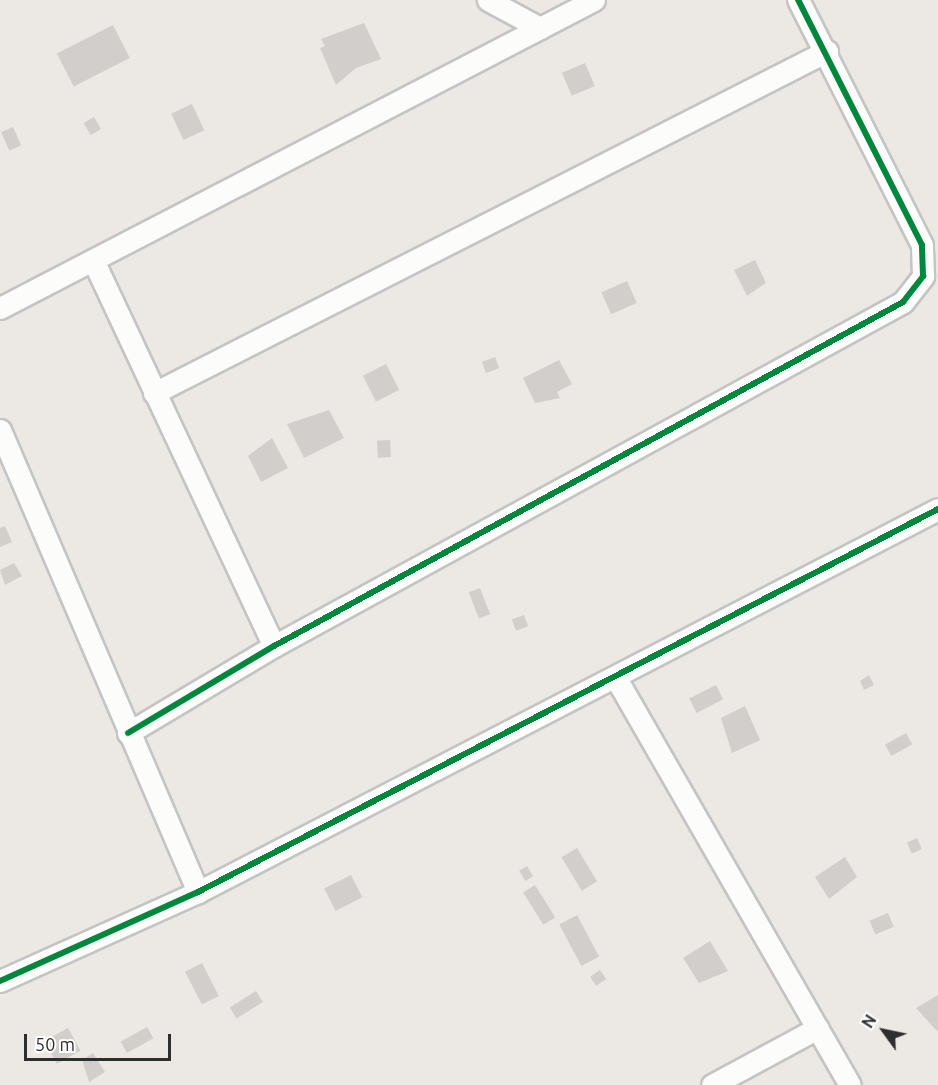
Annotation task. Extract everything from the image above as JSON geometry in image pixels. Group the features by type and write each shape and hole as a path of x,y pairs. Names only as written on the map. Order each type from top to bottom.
{"street":[{"path":"488,0 540,28"},
{"path":"0,308 594,0"},
{"path":"128,732 274,646 903,302 923,276 922,245 827,51 798,0"},
{"path":"154,393 827,51"},
{"path":"93,260 274,646"},
{"path":"0,430 198,892"},
{"path":"0,981 198,892 617,680 938,509"},
{"path":"617,680 850,1085"},
{"path":"712,1085 818,1028"}],"building":[{"path":"364,23 381,59 356,68 336,85 320,48 325,46 321,39"},
{"path":"113,25 130,58 74,87 57,54"},
{"path":"585,63 595,86 572,96 562,73"},
{"path":"192,104 204,130 183,140 171,114"},
{"path":"94,117 101,129 91,135 84,123"},
{"path":"13,127 21,145 9,151 1,132"},
{"path":"755,260 766,283 747,296 734,270"},
{"path":"627,281 637,303 611,314 601,292"},
{"path":"495,357 499,368 486,373 482,362"},
{"path":"559,360 572,384 557,392 560,398 535,403 523,378"},
{"path":"386,364 399,390 376,402 363,376"},
{"path":"329,410 344,438 304,458 287,424"},
{"path":"272,438 288,468 261,482 248,456"},
{"path":"390,440 391,457 378,458 377,441"},
{"path":"5,526 12,542 0,547 0,528"},
{"path":"14,563 22,576 5,585 0,570"},
{"path":"480,588 490,614 479,618 469,592"},
{"path":"524,615 528,626 516,631 512,619"},
{"path":"869,675 874,685 864,690 860,681"},
{"path":"716,685 723,699 697,713 689,699"},
{"path":"745,706 760,740 732,753 721,718"},
{"path":"906,733 912,744 891,756 885,745"},
{"path":"917,838 922,849 912,853 907,842"},
{"path":"577,848 597,881 582,891 562,857"},
{"path":"845,857 857,877 829,899 815,877"},
{"path":"527,866 533,876 525,881 519,871"},
{"path":"351,875 362,897 336,911 324,889"},
{"path":"535,885 555,917 543,925 523,892"},
{"path":"888,913 894,927 875,935 870,921"},
{"path":"577,915 599,956 581,966 559,924"},
{"path":"710,941 728,971 699,983 683,958"},
{"path":"202,963 219,996 202,1005 185,972"},
{"path":"600,970 606,979 596,986 590,977"},
{"path":"256,991 263,1002 237,1018 230,1007"},
{"path":"938,995 938,1030 937,1031 916,1008"},
{"path":"147,1027 153,1038 127,1053 121,1042"},
{"path":"68,1028 81,1051 57,1064 44,1041"},
{"path":"93,1053 105,1072 89,1082 82,1060"}],"cycle path":[{"path":"128,733 274,646 903,302 923,276 922,245 798,0"},
{"path":"0,981 198,892 938,509"}]}
